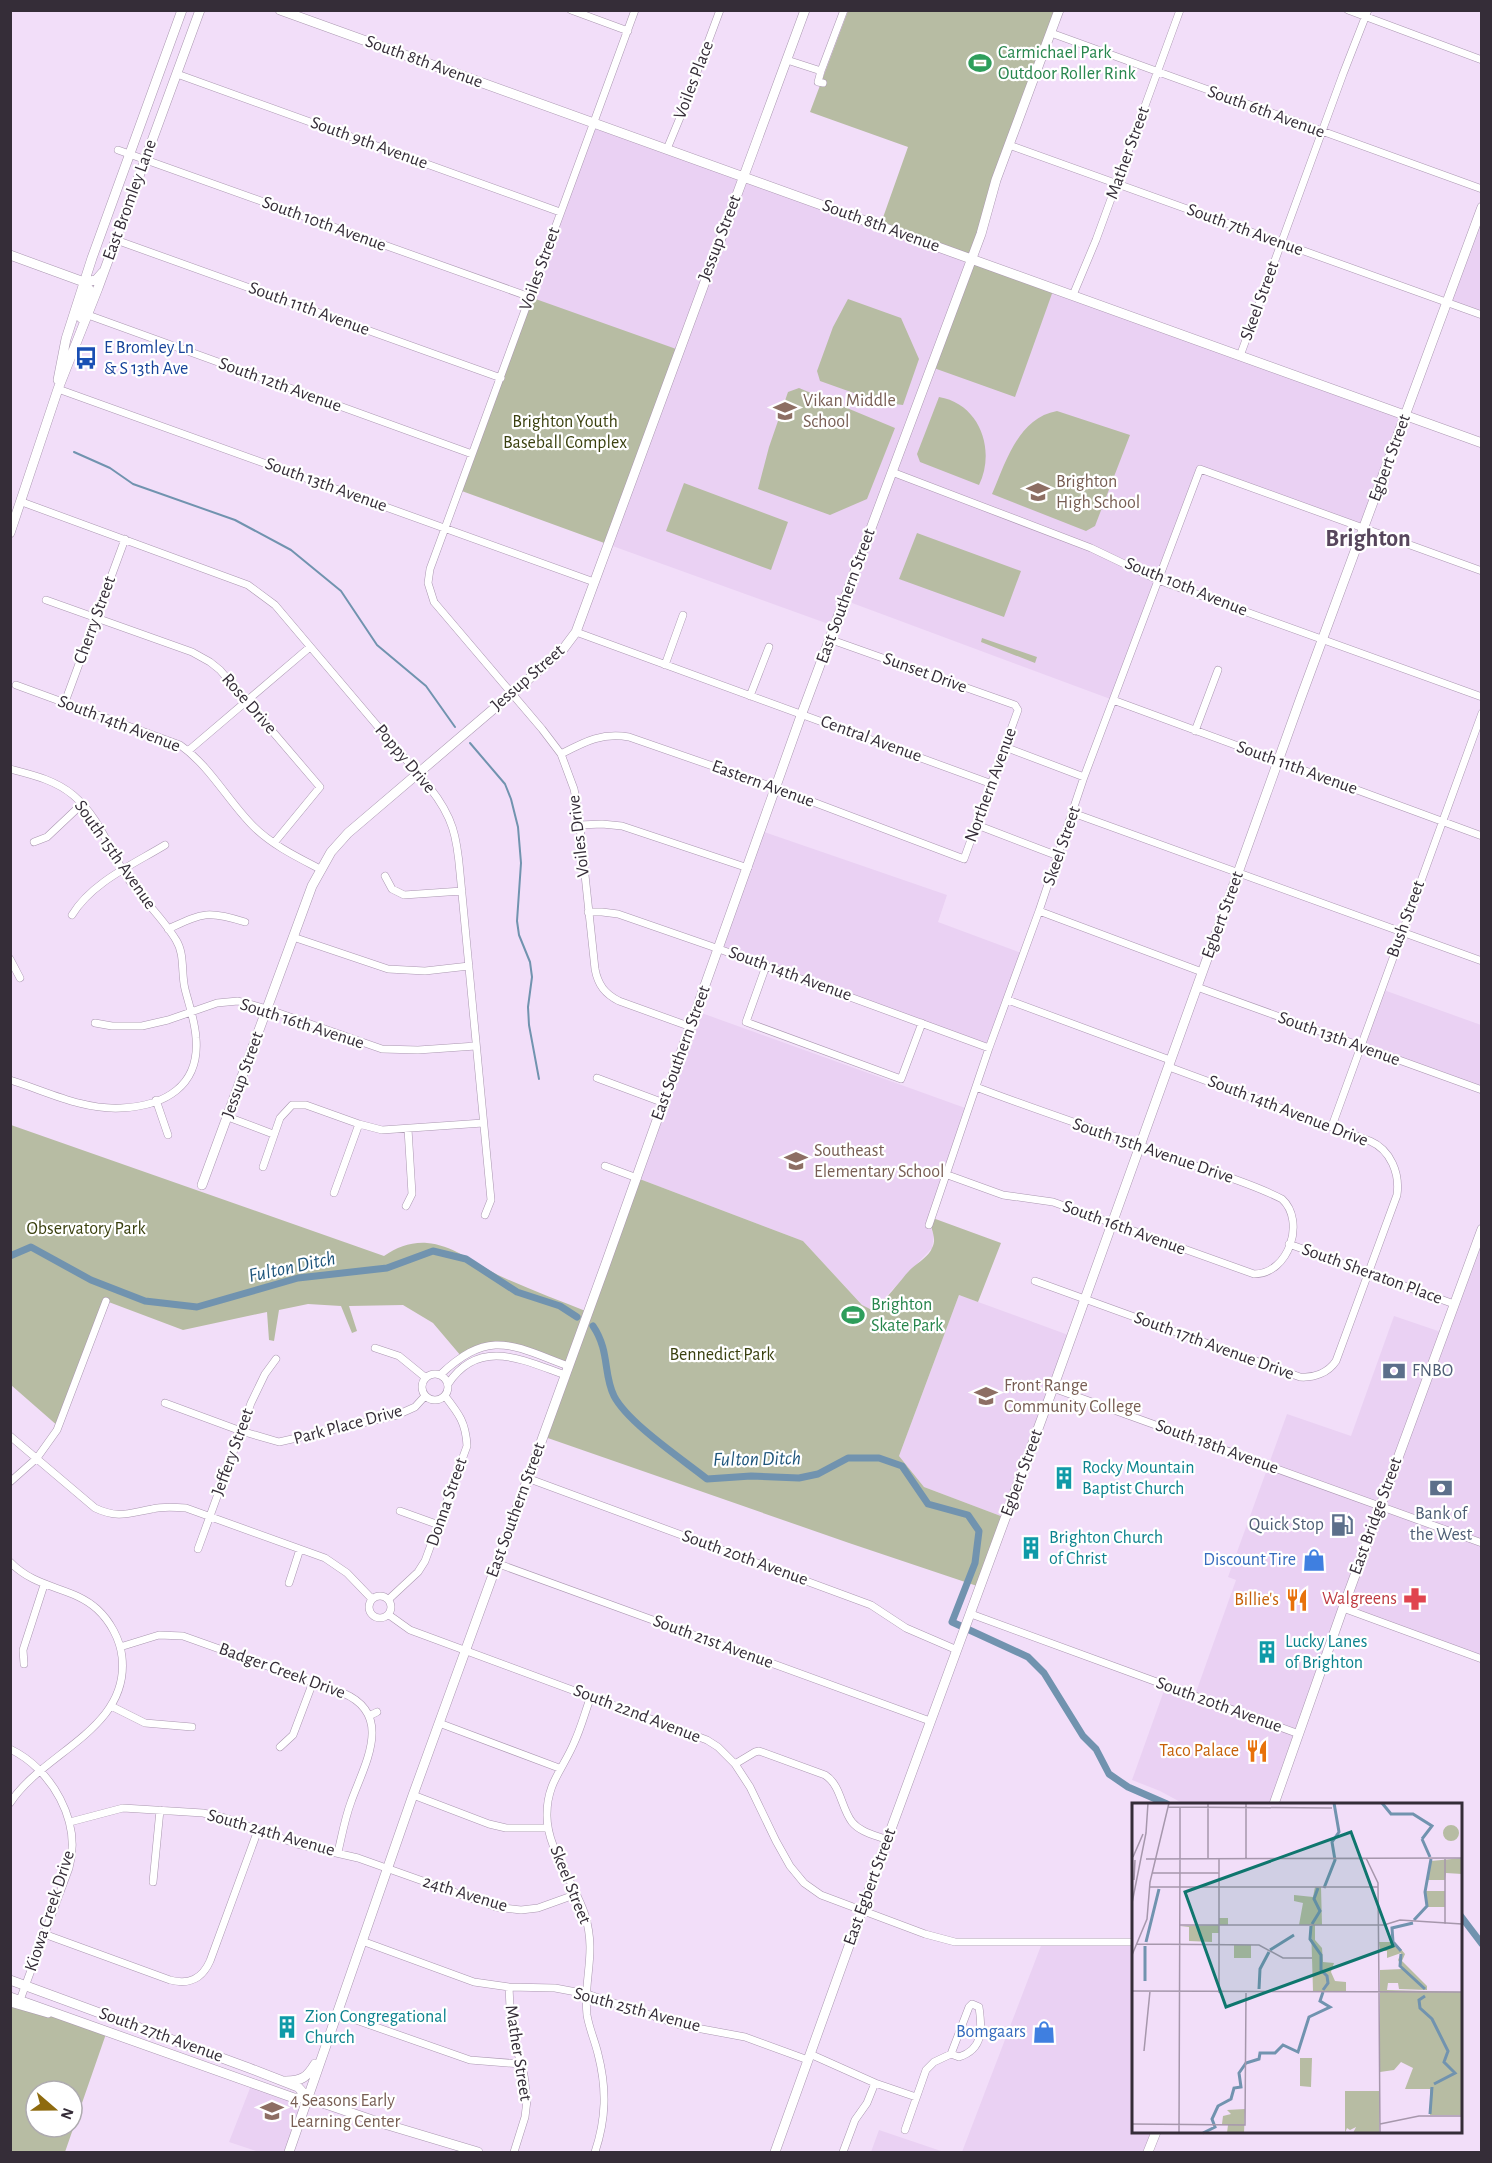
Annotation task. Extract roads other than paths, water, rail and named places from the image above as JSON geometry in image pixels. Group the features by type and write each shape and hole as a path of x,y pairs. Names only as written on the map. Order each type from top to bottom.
{"street":[{"name":"East Bromley Lane","path":"58,389 62,354 84,282 182,10"},
{"name":"East Bromley Lane","path":"10,533 58,389 106,268 200,10"},
{"name":"South 8th Avenue","path":"280,10 1482,443"},
{"path":"571,10 628,31"},
{"name":"Voiles Street","path":"445,528 592,122 635,10"},
{"name":"Voiles Place","path":"666,149 680,120 720,10"},
{"name":"Jessup Street","path":"202,1185 293,937 320,869 331,852 348,833 564,648 576,632 805,10"},
{"path":"822,83 818,82 821,71 844,10"},
{"name":"East Southern Street","path":"288,2152 496,1563 637,1178 829,639 972,259 1009,145 1059,10"},
{"name":"Mather Street","path":"1074,295 1180,10"},
{"path":"1348,10 1367,14 1482,60"},
{"name":"Skeel Street","path":"1240,356 1321,132 1367,14"},
{"name":"South 6th Avenue","path":"1050,33 1482,189"},
{"path":"787,60 821,71"},
{"name":"South 9th Avenue","path":"177,74 560,212"},
{"name":"South 7th Avenue","path":"1009,145 1482,315"},
{"name":"South 10th Avenue","path":"118,150 530,297"},
{"name":"Egbert Street","path":"969,1619 1278,761 1482,207"},
{"name":"South 11th Avenue","path":"116,240 501,378"},
{"path":"10,255 88,285 89,291 73,353"},
{"path":"84,282 96,280 106,268"},
{"name":"South 12th Avenue","path":"88,315 472,454"},
{"name":"South 13th Avenue","path":"58,389 594,582"},
{"name":"Skeel Street","path":"929,1225 989,1048 1040,911 1084,777 1200,469 1364,527"},
{"name":"South 10th Avenue","path":"892,472 1091,548 1158,579 1482,697"},
{"name":"Poppy Drive","path":"22,502 254,588 275,605 440,801 456,834 490,1200 485,1215"},
{"path":"1364,527 1482,571"},
{"name":"Voiles Drive","path":"445,528 428,574 432,599 561,754 574,789 598,982 605,992 619,1002 691,1027"},
{"name":"Cherry Street","path":"65,702 125,539"},
{"name":"Rose Drive","path":"46,600 203,658 220,670 320,787 274,843"},
{"path":"664,665 683,615"},
{"name":"Central Avenue","path":"576,632 992,784"},
{"name":"Sunset Drive","path":"829,639 1015,705 1018,711"},
{"path":"188,751 310,647"},
{"path":"750,696 769,647"},
{"path":"1195,730 1218,670"},
{"name":"South 14th Avenue","path":"16,685 175,742 188,751 249,822 274,843 320,869"},
{"name":"South 11th Avenue","path":"1113,700 1482,836"},
{"name":"Northern Avenue","path":"964,859 1018,711"},
{"name":"Bush Street","path":"1332,1126 1482,713"},
{"name":"Eastern Avenue","path":"561,754 594,738 620,735 776,788 964,859"},
{"path":"1005,747 1084,777"},
{"name":"South 15th Avenue","path":"10,769 52,782 70,793 82,804 97,824 123,871 177,941 196,1039 194,1066 181,1088 169,1096 122,1108 96,1107 10,1080"},
{"path":"34,842 47,837 82,804"},
{"path":"1073,813 1482,961"},
{"path":"580,825 622,826 748,868"},
{"path":"977,825 1058,856"},
{"path":"72,915 79,904 93,891 165,845"},
{"path":"385,876 392,889 404,895 462,891"},
{"path":"1040,911 1202,972"},
{"name":"South 14th Avenue","path":"588,912 618,914 989,1048"},
{"path":"168,929 204,914 223,915 245,922"},
{"path":"293,937 388,969 426,971 469,966"},
{"path":"10,959 20,978"},
{"path":"766,966 746,1022 902,1079 922,1023"},
{"name":"South 13th Avenue","path":"1197,987 1482,1090"},
{"name":"South 14th Avenue Drive","path":"1008,1000 1332,1126 1380,1147 1389,1157 1397,1177 1397,1195 1369,1273"},
{"name":"South 16th Avenue","path":"95,1023 112,1026 142,1026 228,1001 247,1003 267,1009 382,1049 418,1050 476,1046"},
{"path":"597,1078 664,1103"},
{"name":"South 15th Avenue Drive","path":"976,1087 1070,1122 1091,1127 1282,1199 1289,1206 1293,1218 1294,1226 1289,1244"},
{"path":"156,1100 168,1135"},
{"path":"263,1167 273,1134 289,1102 306,1105 382,1130 483,1123"},
{"path":"228,1117 273,1134"},
{"path":"334,1193 359,1124"},
{"path":"406,1206 412,1194 408,1128"},
{"path":"605,1166 637,1178"},
{"name":"South 16th Avenue","path":"945,1174 1003,1196 1053,1202 1254,1274 1267,1272 1278,1266 1289,1244"},
{"name":"East Bridge Street","path":"1274,1803 1482,1229"},
{"name":"South Sheraton Place","path":"1289,1244 1454,1304"},
{"name":"South 17th Avenue Drive","path":"1035,1281 1284,1372 1307,1377 1325,1371 1336,1361 1369,1273"},
{"path":"10,1482 37,1458 57,1430 106,1301"},
{"path":"493,1345 520,1348 566,1370 517,1358 489,1356 465,1366 448,1384 445,1396 433,1400 425,1396 422,1388 426,1378 431,1375 440,1375 470,1350 493,1345"},
{"path":"375,1348 399,1356 426,1378"},
{"name":"Jeffery Street","path":"198,1549 258,1387 276,1359"},
{"path":"440,1375 448,1384"},
{"name":"South 18th Avenue","path":"1053,1388 1482,1543"},
{"name":"Park Place Drive","path":"165,1403 241,1431 279,1442 397,1415 415,1407 425,1396"},
{"name":"Donna Street","path":"389,1599 418,1572 425,1561 440,1525 466,1446 466,1428 445,1396"},
{"path":"10,1436 86,1503 105,1513 131,1514 150,1509 186,1508 325,1558 337,1566 372,1599"},
{"name":"South 20th Avenue","path":"527,1478 871,1605 913,1632 957,1650"},
{"path":"400,1511 440,1525"},
{"path":"289,1583 300,1549"},
{"path":"10,1562 23,1574 44,1585 82,1599 98,1610 108,1622 120,1647 122,1662 121,1682 111,1706 89,1731 24,1785 10,1803"},
{"name":"South 21st Avenue","path":"496,1563 930,1721"},
{"path":"24,1664 23,1650 44,1585"},
{"path":"380,1595 389,1599 392,1606 388,1615 380,1618 372,1615 369,1608 372,1599 380,1595"},
{"path":"1343,1608 1482,1659"},
{"name":"South 22nd Avenue","path":"388,1615 410,1630 699,1736 718,1747 735,1764 750,1787 783,1854 797,1875 820,1895 924,1934 955,1942 1132,1942"},
{"name":"South 20th Avenue","path":"969,1619 1299,1734"},
{"name":"East Egbert Street","path":"776,2152 930,1721 969,1619"},
{"name":"Badger Creek Drive","path":"120,1647 159,1635 183,1635 350,1696 369,1716"},
{"path":"280,1747 293,1735 313,1682"},
{"name":"Skeel Street","path":"591,1696 574,1744 560,1768 548,1799 548,1828 577,1894 587,1921 590,1940 587,2016 602,2074 605,2098 603,2126 595,2152"},
{"path":"111,1706 145,1723 192,1727"},
{"path":"338,1852 350,1806 372,1746 373,1730 369,1716 377,1712"},
{"path":"439,1723 560,1768"},
{"path":"10,1749 30,1760 41,1771 70,1822"},
{"path":"735,1764 759,1751 825,1775 833,1781 852,1822 862,1830 887,1840"},
{"path":"413,1796 501,1827 548,1828"},
{"name":"South 24th Avenue","path":"70,1822 115,1808 212,1814 297,1844 338,1852 387,1869"},
{"path":"153,1882 160,1810"},
{"name":"Kiowa Creek Drive","path":"14,2000 25,1985 71,1860 73,1846 70,1822"},
{"path":"44,1934 176,1982 196,1979 205,1971 210,1961 258,1830"},
{"name":"24th Avenue","path":"387,1869 496,1907 521,1910 538,1908 577,1894"},
{"name":"South 25th Avenue","path":"362,1941 474,1982 509,1987 555,1988 587,1994 680,2025 745,2037 809,2057 916,2097"},
{"path":"196,1979 199,1987"},
{"name":"South 27th Avenue","path":"10,1980 298,2087 308,2098"},
{"name":"Mather Street","path":"509,1987 512,2028 527,2092 526,2108 514,2152"},
{"name":"South 27th Avenue","path":"14,2000 74,2019 294,2098 308,2098 478,2152"},
{"path":"905,2130 930,2065 951,2054 969,2007 972,2004 979,2007 982,2031 979,2040 966,2054 958,2057 951,2054"},
{"path":"336,2013 448,2054 486,2062 521,2064"},
{"path":"281,2081 296,2081 306,2077 324,2050"},
{"path":"843,2152 855,2120 867,2103 875,2082"},
{"path":"1148,2152 1156,2133"}],"waterway":[{"path":"74,452 110,468 133,484 235,520 291,550 341,591 377,645 426,686 455,727"},
{"path":"470,743 505,784 518,827 521,863 517,921 519,935 530,962 532,977 528,1007 529,1025 539,1079"},
{"name":"Fulton Ditch","path":"10,1256 31,1247 91,1280 145,1301 197,1307 298,1278 387,1268 433,1251 466,1259 517,1292 560,1306 577,1317"},
{"name":"Fulton Ditch","path":"593,1326 602,1344 611,1388 621,1406 643,1429 707,1479 751,1476 799,1478 818,1474 848,1458 879,1458 902,1466 928,1504 968,1515 979,1531 975,1563 952,1622 1028,1657 1044,1673 1083,1736 1096,1749 1109,1774 1128,1787 1165,1803"},
{"name":"Fulton Ditch","path":"1462,1918 1482,1944"}],"place":[{"name":"Carmichael Park Outdoor Roller Rink","path":"980,63"},
{"name":"E Bromley Ln & S 13th Ave","path":"86,358"},
{"name":"Vikan Middle School","path":"785,411"},
{"name":"Brighton High School","path":"1038,492"},
{"name":"Southeast Elementary School","path":"796,1161"},
{"name":"Brighton Skate Park","path":"853,1315"},
{"name":"FNBO","path":"1394,1371"},
{"name":"Front Range Community College","path":"986,1396"},
{"name":"Rocky Mountain Baptist Church","path":"1064,1478"},
{"name":"Bank of the West","path":"1441,1488"},
{"name":"Quick Stop","path":"1342,1525"},
{"name":"Brighton Church of Christ","path":"1031,1548"},
{"name":"Discount Tire","path":"1314,1560"},
{"name":"Walgreens","path":"1415,1599"},
{"name":"Billie's","path":"1297,1600"},
{"name":"Lucky Lanes of Brighton","path":"1267,1652"},
{"name":"Taco Palace","path":"1257,1751"},
{"name":"Zion Congregational Church","path":"287,2027"},
{"name":"Bomgaars","path":"1044,2032"},
{"name":"4 Seasons Early Learning Center","path":"272,2111"}],"district":[{"name":"Brighton","path":"1368,539"}],"park label":[{"name":"Brighton Youth Baseball Complex","path":"565,432"},
{"name":"Observatory Park","path":"86,1229"},
{"name":"Bennedict Park","path":"722,1355"}]}
